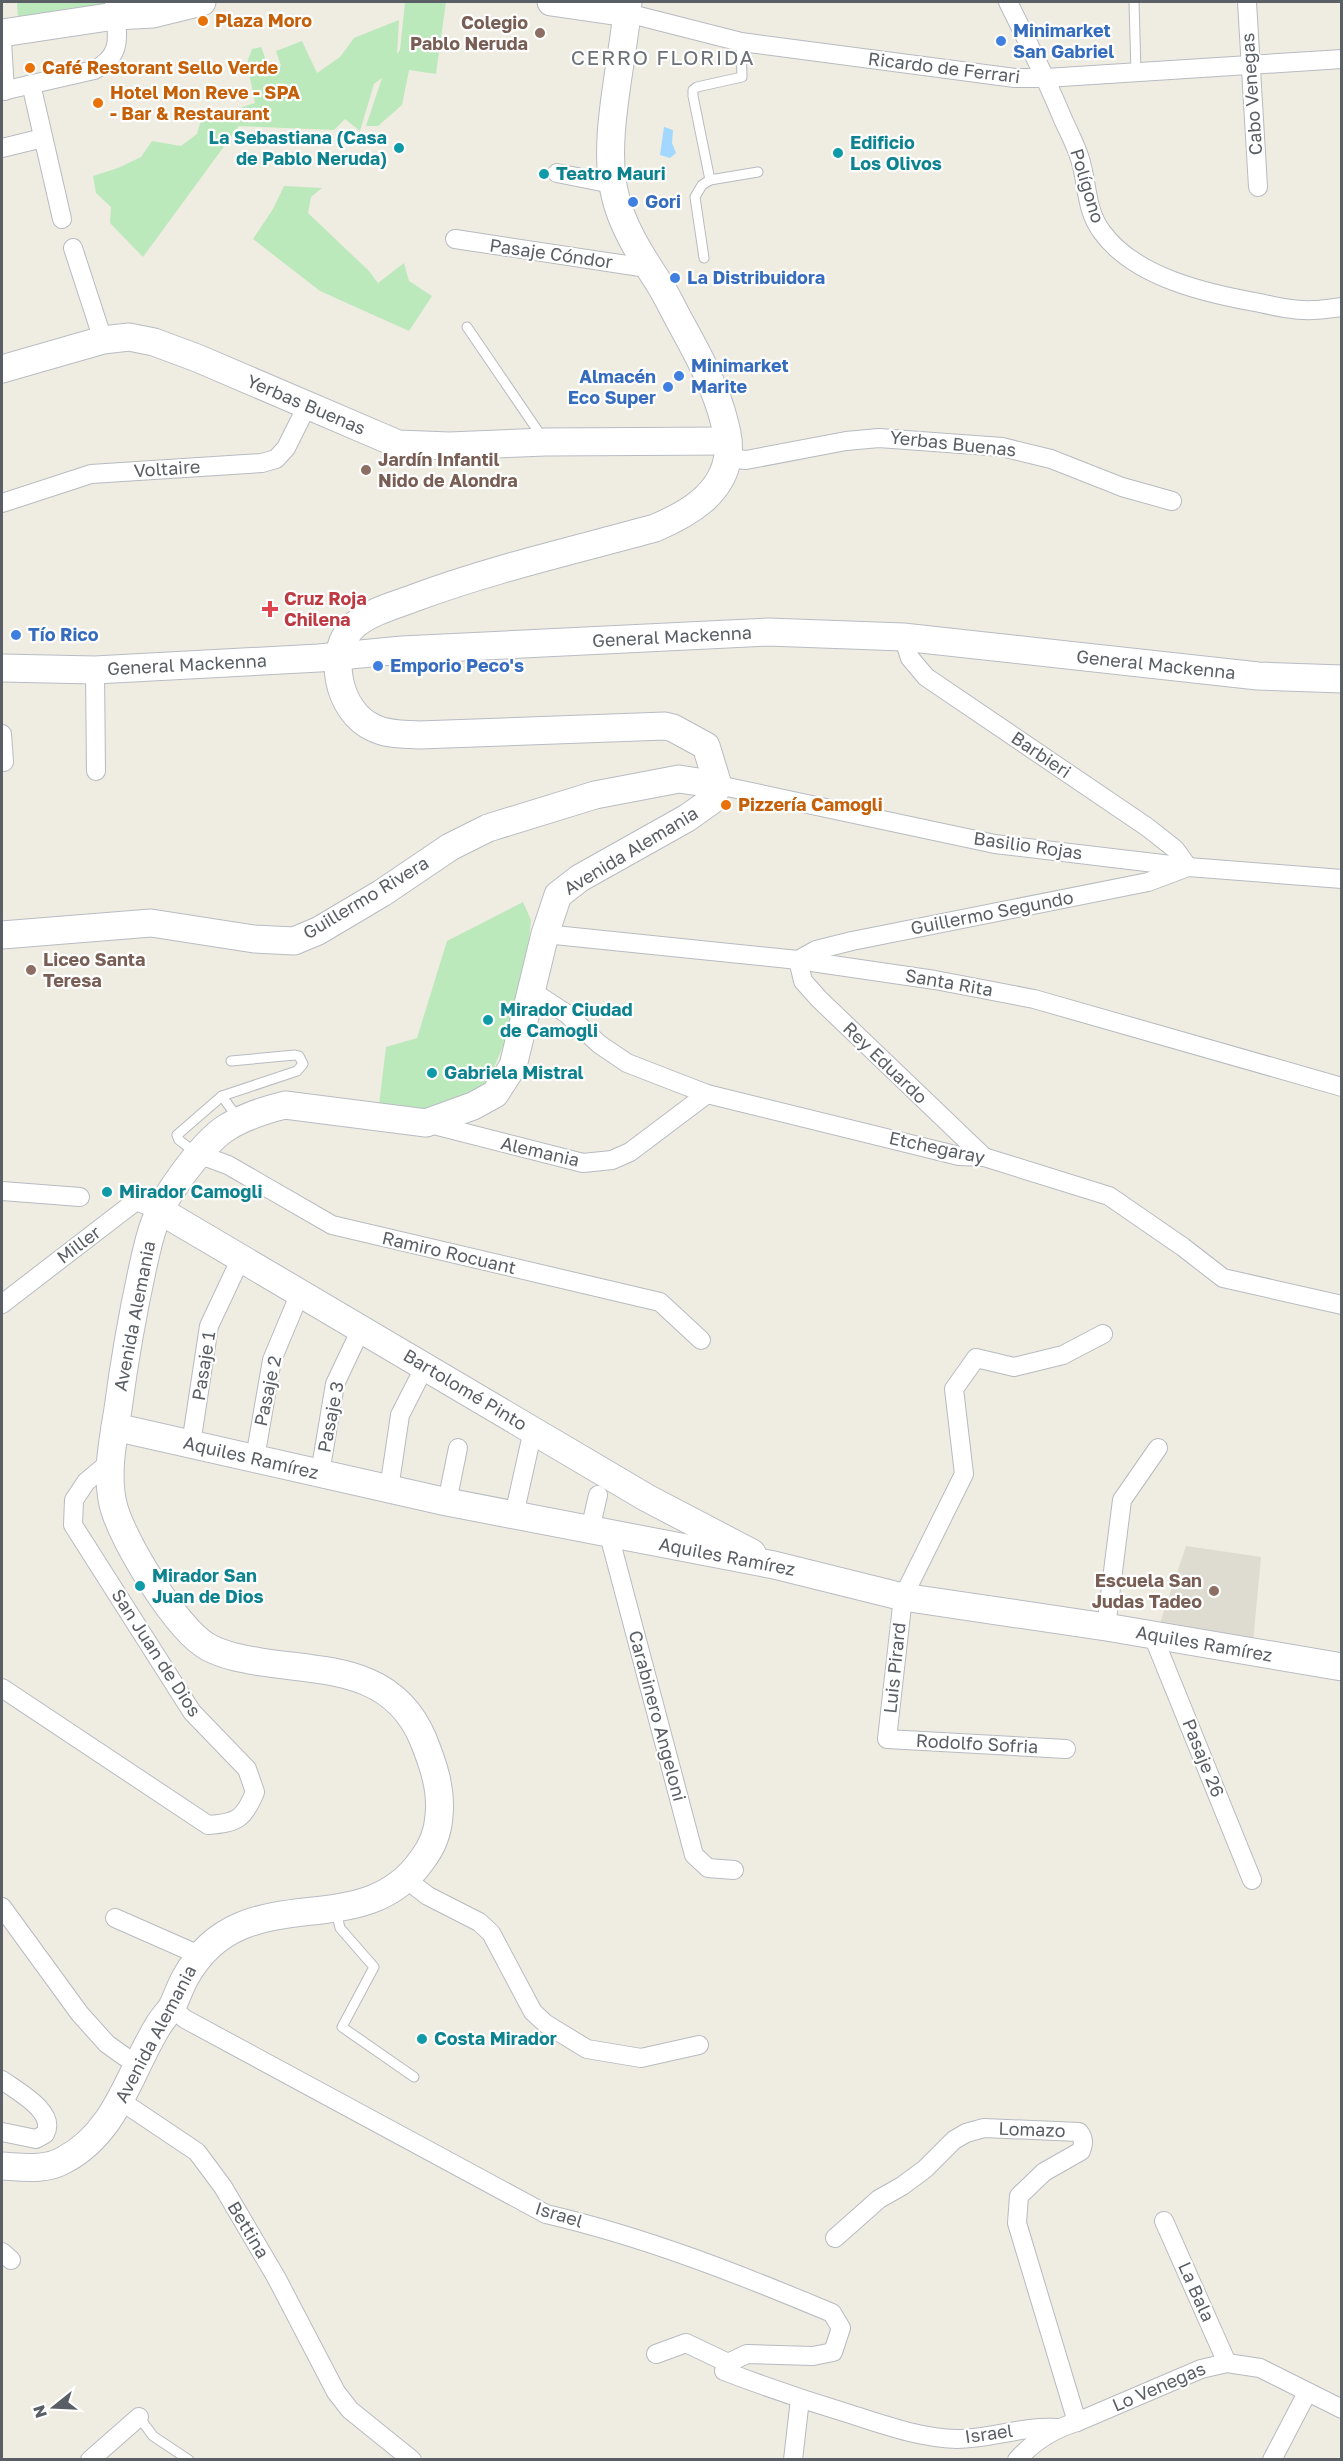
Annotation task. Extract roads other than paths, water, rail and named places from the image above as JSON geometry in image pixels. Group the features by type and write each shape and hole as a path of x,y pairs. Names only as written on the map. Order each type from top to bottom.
{"main road":[{"path":"2,33 115,9 153,14 202,2"},
{"name":"Ricardo de Ferrari","path":"551,2 628,7"},
{"path":"628,7 612,135 612,184 621,216 647,267 657,280 701,359 716,394 728,449 722,475 713,490 683,516 655,528 441,588 382,610 356,624 342,642 338,657 338,674 345,696 356,715 373,728 393,734 617,729 657,725 674,728 706,746 718,784"},
{"name":"Yerbas Buenas","path":"2,369 103,340 129,336 154,342 197,358 398,444 459,446 545,442 728,449"},
{"name":"General Mackenna","path":"2,668 95,670 338,657 402,650 768,632 903,637 1258,676 1341,679"},
{"name":"Guillermo Rivera","path":"2,935 151,923 254,939 294,941 318,931 450,847 488,828 595,795 679,779 718,784"},
{"name":"Avenida Alemania","path":"2,2166 35,2168 61,2162 82,2148 95,2135 121,2101 158,2026 199,1955 233,1929 256,1920 296,1911 335,1908 378,1898 392,1891 406,1880 430,1849 439,1819 440,1800 437,1778 430,1757 419,1731 406,1711 387,1690 354,1676 234,1658 206,1646 185,1628 129,1547 113,1505 111,1461 130,1320 151,1232 159,1210 198,1154 224,1129 264,1110 285,1105 426,1123 473,1106 495,1094 513,1066 545,934 558,895 580,878 687,818 711,801 718,784"},
{"name":"Bartolomé Pinto","path":"159,1210 647,1498 774,1565"},
{"name":"Aquiles Ramírez","path":"115,1427 447,1502 774,1565 903,1596 1106,1627 1341,1667"}],"street":[{"name":"Polígono","path":"1008,2 1046,78 1080,159 1086,196 1092,216 1102,234 1137,263 1171,281 1200,292 1294,310 1341,307"},
{"name":"Cabo Venegas","path":"1247,2 1258,187"},
{"name":"Ricardo de Ferrari","path":"628,7 741,42 982,75 1046,78 1341,59"},
{"path":"2,41 3,91 94,70 113,57 117,45 115,9"},
{"path":"31,84 62,219"},
{"path":"2,148 43,138"},
{"path":"557,173 612,184"},
{"name":"Pasaje Cóndor","path":"455,239 647,267"},
{"path":"73,248 103,340"},
{"name":"Voltaire","path":"2,504 91,474 262,463 276,459 286,448 307,406"},
{"name":"Yerbas Buenas","path":"728,449 746,460 846,441 879,438 1002,447 1051,459 1122,487 1172,501"},
{"name":"Barbieri","path":"903,637 909,658 926,677 1147,827 1175,849 1188,867"},
{"path":"95,670 96,771"},
{"path":"2,734 4,762"},
{"name":"Basilio Rojas","path":"718,784 995,844 1188,867 1341,879"},
{"name":"Guillermo Segundo","path":"798,960 816,950 852,941 1148,882 1188,867"},
{"name":"Santa Rita","path":"545,934 798,960 935,980 1034,999 1341,1087"},
{"name":"Rey Eduardo","path":"798,960 804,981 819,999 984,1157"},
{"name":"Etchegaray","path":"532,991 567,1014 599,1044 627,1063 707,1094 959,1156 984,1157 1109,1196 1183,1247 1223,1278 1341,1305"},
{"name":"Alemania","path":"426,1123 583,1163 612,1160 630,1152 707,1094"},
{"name":"Ramiro Rocuant","path":"198,1154 228,1166 332,1225 660,1302 701,1340"},
{"path":"2,1191 80,1197"},
{"name":"Miller","path":"2,1304 136,1201 159,1210"},
{"name":"Pasaje 1","path":"191,1444 209,1326 241,1258"},
{"name":"Pasaje 2","path":"255,1458 272,1360 300,1293"},
{"name":"Pasaje 3","path":"320,1473 335,1384 361,1329"},
{"path":"903,1596 964,1474 954,1389 976,1358 1014,1367 1062,1355 1103,1334"},
{"path":"388,1489 400,1415 425,1366"},
{"path":"514,1515 533,1430"},
{"path":"447,1502 458,1448"},
{"path":"1106,1627 1122,1500 1158,1448"},
{"name":"San Juan de Dios","path":"2,1688 208,1825 230,1824 246,1812 255,1792 247,1769 192,1712 73,1525 74,1500 86,1482 111,1461"},
{"path":"598,1495 600,1532"},
{"name":"Carabinero Angeloni","path":"600,1532 694,1855 708,1868 734,1870"},
{"name":"Luis Pirard","path":"887,1739 903,1596"},
{"name":"Pasaje 26","path":"1153,1636 1252,1880"},
{"name":"Rodolfo Sofria","path":"887,1739 1066,1749"},
{"path":"406,1880 428,1896 478,1922 491,1933 533,2012 546,2024 587,2049 641,2058 699,2046"},
{"path":"2,1907 80,2014 107,2044 138,2066"},
{"path":"115,1918 199,1955"},
{"name":"Israel","path":"171,2007 185,2019 546,2214 606,2228 727,2269 832,2313 841,2328 833,2352 813,2356 747,2354 728,2363 724,2371 895,2429 944,2437 979,2438 1010,2430 1057,2428"},
{"path":"2,2080 43,2111 48,2124 45,2134 36,2139 2,2132"},
{"name":"Bettina","path":"121,2101 196,2152 223,2187 276,2277 336,2392 350,2410 412,2460"},
{"name":"Lomazo","path":"835,2238 879,2199 925,2169 954,2140 966,2133 984,2128 1079,2132 1083,2136 1081,2151 1044,2172 1019,2196 1017,2223 1077,2422"},
{"name":"La Bala","path":"1164,2221 1227,2362"},
{"name":"Israel","path":"656,2354 686,2343 728,2363"},
{"name":"Lo Venegas","path":"1017,2460 1031,2446 1057,2428 1077,2422 1201,2369 1227,2362 1260,2368 1341,2409"},
{"path":"1272,2460 1307,2392"},
{"path":"793,2460 800,2398"},
{"path":"90,2460 139,2417"}],"lane":[{"path":"1134,2 1136,72"},
{"path":"710,180 693,90 697,87 742,78 741,42"},
{"path":"704,258 695,197 702,185 710,180 758,172"},
{"path":"466,327 545,442"},
{"path":"198,1154 179,1140 177,1135 222,1096 297,1071 303,1064 295,1055 231,1061"},
{"path":"222,1096 240,1121"},
{"path":"335,1908 340,1928 374,1967 342,2027 414,2077"},
{"path":"139,2417 153,2436 189,2460"}],"water":[{"path":"664,127 673,130 672,143 676,153 670,158 660,155"}],"place":[{"name":"Plaza Moro","path":"203,21"},
{"name":"Colegio Pablo Neruda","path":"540,33"},
{"name":"Minimarket San Gabriel","path":"1001,41"},
{"name":"Café Restorant Sello Verde","path":"30,68"},
{"name":"Hotel Mon Reve - SPA - Bar & Restaurant","path":"98,103"},
{"name":"La Sebastiana (Casa de Pablo Neruda)","path":"399,148"},
{"name":"Edificio Los Olivos","path":"838,153"},
{"name":"Teatro Mauri","path":"544,174"},
{"name":"Gori","path":"633,202"},
{"name":"La Distribuidora","path":"675,278"},
{"name":"Minimarket Marite","path":"679,376"},
{"name":"Almacén Eco Super","path":"668,387"},
{"name":"Jardín Infantil Nido de Alondra","path":"366,470"},
{"name":"Cruz Roja Chilena","path":"270,609"},
{"name":"Tío Rico","path":"16,635"},
{"name":"Emporio Peco's","path":"378,666"},
{"name":"Pizzería Camogli","path":"726,805"},
{"name":"Liceo Santa Teresa","path":"31,970"},
{"name":"Mirador Ciudad de Camogli","path":"488,1020"},
{"name":"Gabriela Mistral","path":"432,1073"},
{"name":"Mirador Camogli","path":"107,1192"},
{"name":"Mirador San Juan de Dios","path":"140,1586"},
{"name":"Escuela San Judas Tadeo","path":"1214,1591"},
{"name":"Costa Mirador","path":"422,2039"}],"district":[{"name":"CERRO FLORIDA","path":"663,58"}]}
